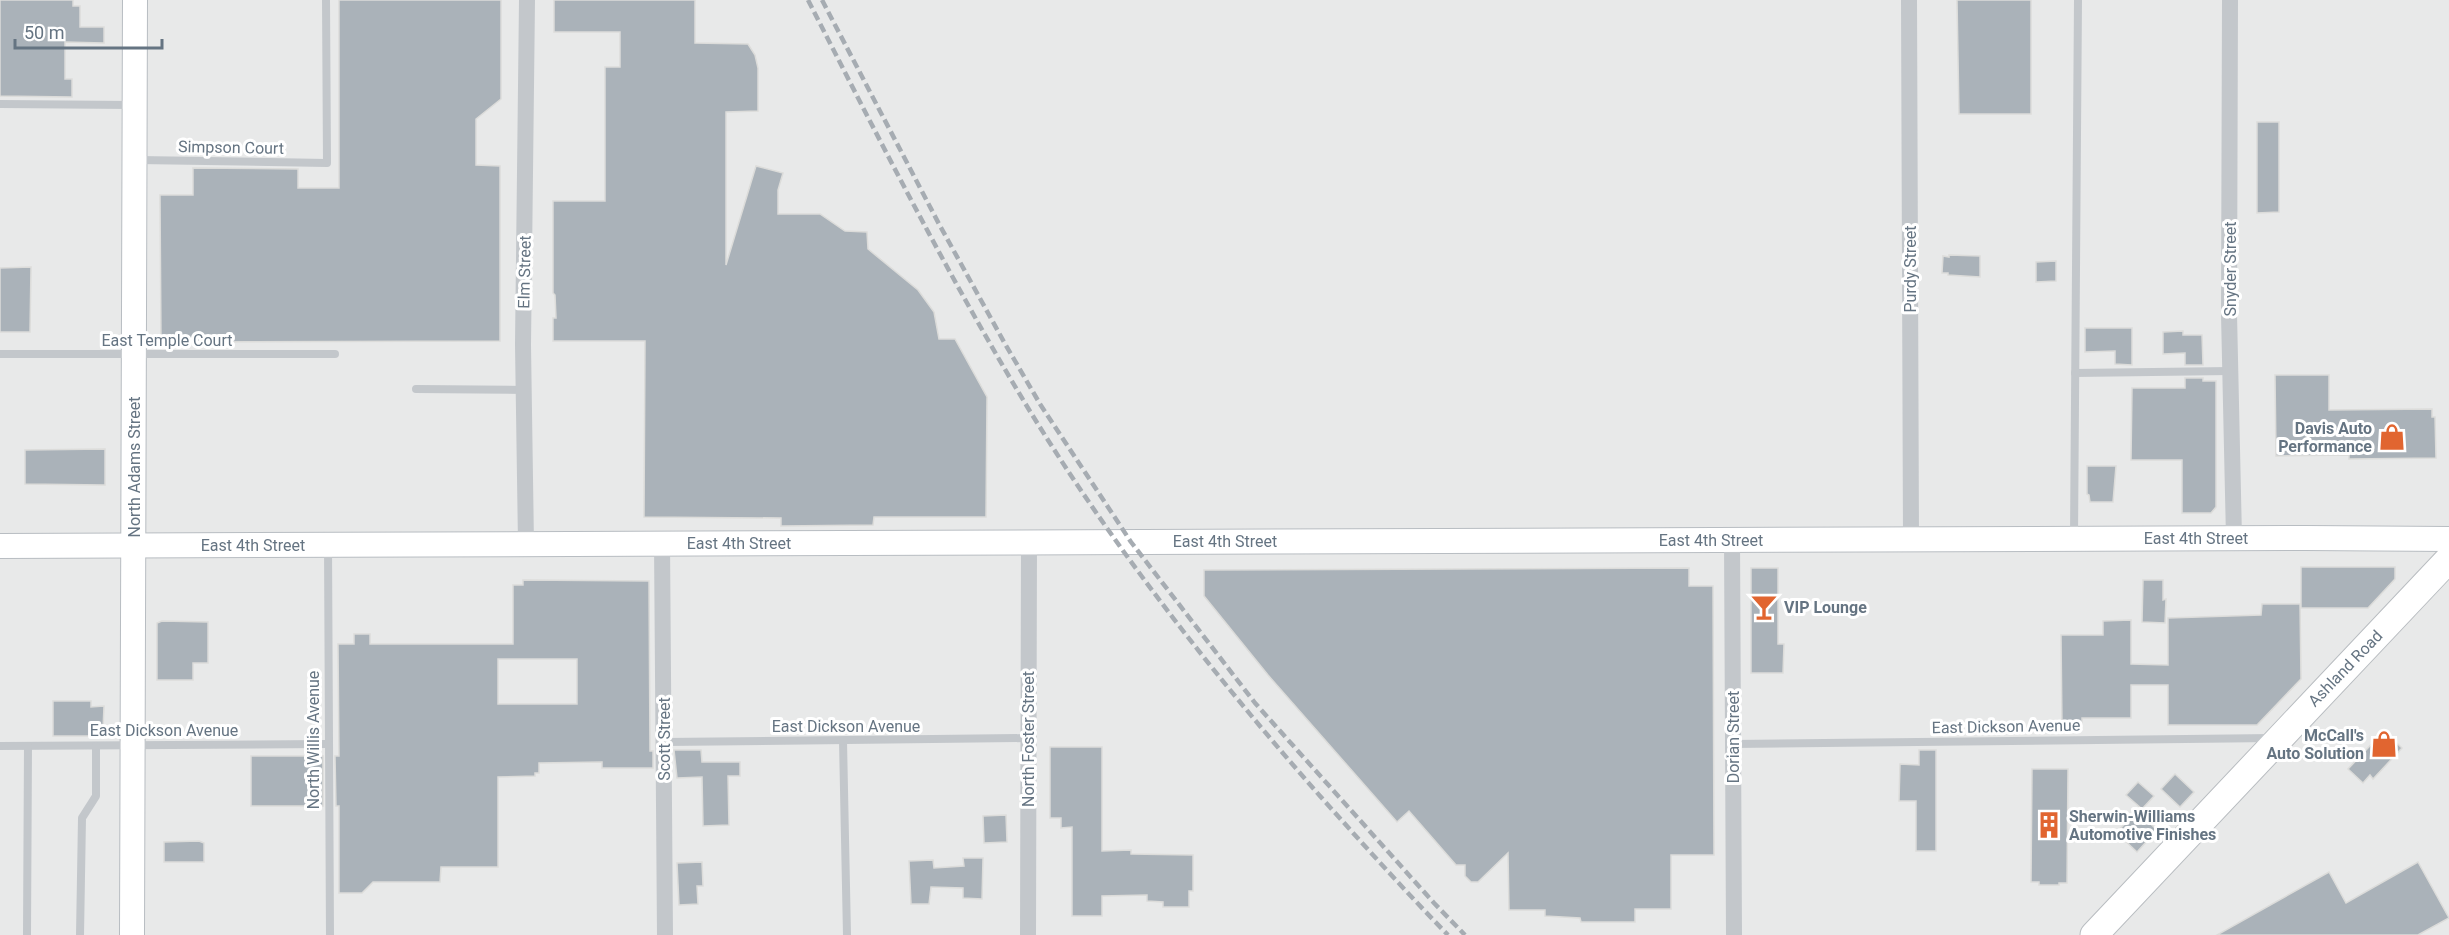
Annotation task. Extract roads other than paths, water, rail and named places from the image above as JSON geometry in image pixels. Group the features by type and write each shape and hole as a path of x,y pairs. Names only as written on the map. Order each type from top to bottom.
{"main road":[{"name":"North Adams Street","path":"132,935 135,0"},
{"name":"East 4th Street","path":"0,546 2074,538 2449,539"},
{"name":"Ashland Road","path":"2094,935 2449,559"}],"street":[{"name":"Elm Street","path":"526,544 524,390 527,0"},
{"name":"Purdy Street","path":"1909,0 1911,539"},
{"name":"Snyder Street","path":"2230,0 2230,371 2234,538"},
{"name":"Dorian Street","path":"1732,540 1734,935"},
{"name":"North Foster Street","path":"1028,935 1029,542"},
{"name":"Scott Street","path":"662,543 665,935"}],"lane":[{"name":"Simpson Court","path":"134,160 327,163 326,0"},
{"path":"2074,538 2078,0"},
{"path":"0,104 135,105"},
{"name":"East Temple Court","path":"0,354 335,354"},
{"path":"2075,373 2230,371"},
{"path":"416,389 524,390"},
{"name":"North Willis Avenue","path":"328,544 330,935"},
{"name":"East Dickson Avenue","path":"665,742 1028,738"},
{"name":"East Dickson Avenue","path":"1733,744 2279,738"},
{"path":"843,741 847,935"},
{"name":"East Dickson Avenue","path":"0,746 328,744"},
{"path":"27,935 28,746"},
{"path":"80,935 82,818 96,796 96,746"}],"railway":[{"path":"808,0 914,206 998,358 1094,510 1203,656 1280,750 1399,884 1448,935"},
{"path":"822,0 939,224 1004,342 1040,404 1131,542 1255,703 1465,935"}],"place":[{"name":"Davis Auto Performance","path":"2392,437"},
{"name":"VIP Lounge","path":"1764,607"},
{"name":"McCall's Auto Solution","path":"2384,744"},
{"name":"Sherwin-Williams Automotive Finishes","path":"2049,825"}]}
